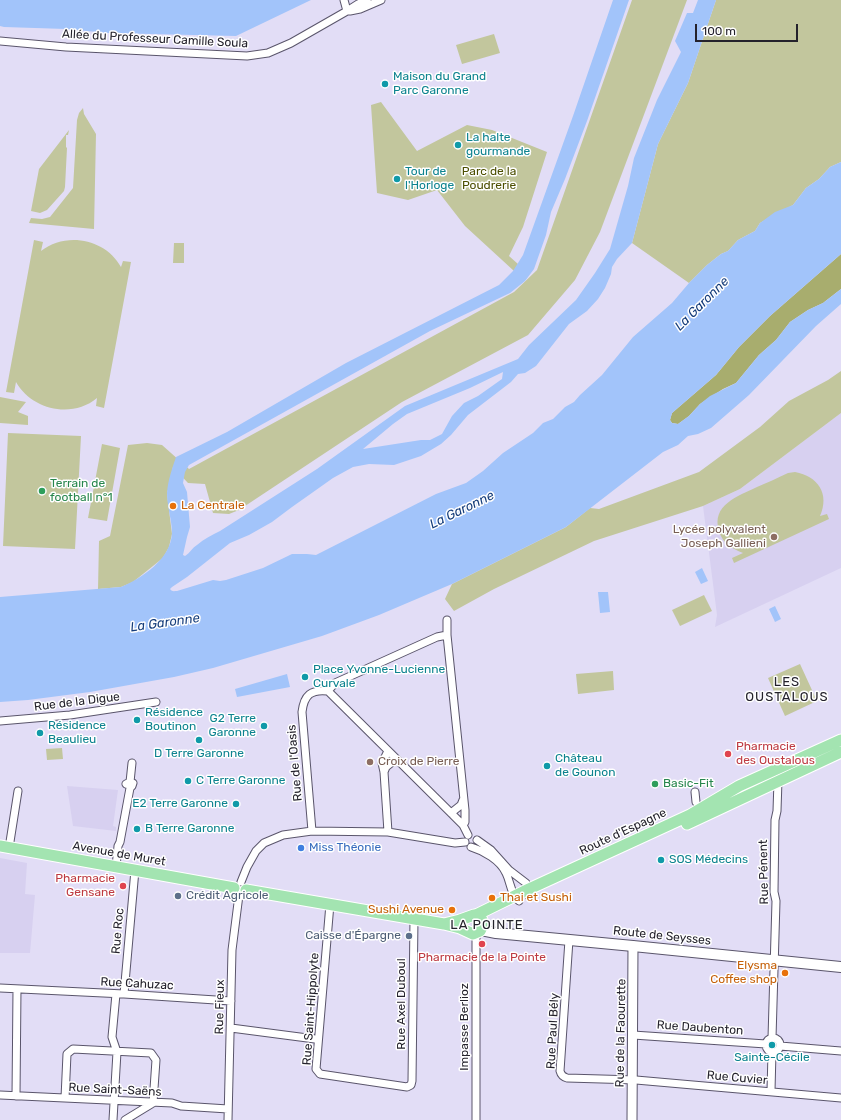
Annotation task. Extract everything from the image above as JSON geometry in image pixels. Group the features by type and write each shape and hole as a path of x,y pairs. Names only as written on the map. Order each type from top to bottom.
{"main road":[{"name":"Route d'Espagne","path":"475,925 529,892 690,816 739,786 841,740"},
{"name":"Route d'Espagne","path":"529,892 777,783 841,752"},
{"name":"Avenue de Muret","path":"5,847 116,863 135,870 444,924 475,925"},
{"name":"Route de Seysses","path":"475,925 496,933 841,967"}],"street":[{"path":"344,0 347,11 360,9 381,0"},
{"name":"Allée du Professeur Camille Soula","path":"0,41 66,47 247,56 268,53 283,47 367,0"},
{"path":"447,620 447,635 465,822 463,826"},
{"path":"447,635 437,637 335,683 328,691 463,826 466,845 488,855 506,872 516,899"},
{"name":"Rue de l'Oasis","path":"312,832 302,712 303,701 308,695 319,690 328,691"},
{"name":"Rue de la Digue","path":"0,721 70,715 156,702"},
{"path":"388,751 382,763 384,772 388,832"},
{"path":"384,772 386,767 396,759"},
{"path":"116,863 119,855 130,788 133,783 130,782 132,763"},
{"path":"777,783 779,768"},
{"name":"Rue Pénent","path":"772,1038 776,901 774,892 777,783"},
{"path":"5,847 18,791"},
{"path":"695,792 696,802"},
{"path":"451,813 461,805 463,799"},
{"name":"Rue Fieux","path":"228,1120 232,950 240,889 247,866 256,851 264,843 283,835 312,832 388,832 455,843 466,838"},
{"path":"466,838 474,835 477,840 491,850 509,870 526,883 529,892"},
{"path":"471,847 476,844 477,840"},
{"name":"Rue Roc","path":"113,1120 117,1052 112,1037 120,994 135,870"},
{"name":"Rue Saint-Hippolyte","path":"330,904 316,1069 320,1074 407,1087"},
{"name":"Rue Axel Duboul","path":"407,1087 411,1085 412,1081 414,919"},
{"name":"Impasse Berlioz","path":"475,925 476,1120"},
{"name":"Rue Paul Bély","path":"569,940 560,1071 561,1075 567,1078 632,1080"},
{"name":"Rue de la Faourette","path":"632,1120 633,946"},
{"name":"Rue Cahuzac","path":"0,988 231,1001"},
{"path":"16,1096 17,989"},
{"path":"231,1028 315,1039"},
{"name":"Rue Daubenton","path":"633,1035 766,1044"},
{"path":"772,1052 766,1048 768,1040 772,1038 778,1040 780,1046"},
{"path":"780,1046 841,1051"},
{"path":"772,1052 777,1051 780,1046"},
{"path":"65,1098 67,1054 73,1049 151,1053 156,1060 153,1103 125,1120"},
{"path":"771,1091 772,1052"},
{"name":"Rue Cuvier","path":"632,1080 841,1098"},
{"name":"Rue Saint-Saëns","path":"0,1095 172,1103 181,1106 228,1109"}],"shaded area":[{"name":"Lycée polyvalent Joseph Gallieni","path":"841,413 841,568 715,627 717,615 703,506 740,489"},
{"path":"67,786 118,790 113,826 116,827 116,831 73,826"},
{"path":"0,858 27,863 25,894 35,895 30,953 0,953"}],"green space":[{"path":"632,0 687,0 600,232 575,280 528,335 402,402 239,510 229,514 213,513 205,484 188,483 173,467 167,494 172,534 169,547 163,558 133,582 121,587 98,589 99,541 110,536 128,445 147,443 162,445 189,469 514,292 537,270"},
{"path":"716,0 841,0 841,162 830,167 819,179 806,188 793,205 760,223 755,231 738,240 728,251 721,254 707,265 689,283 632,243 658,144 688,83"},
{"path":"494,34 500,53 462,64 456,45"},
{"name":"Parc de la Poudrerie","path":"381,102 417,151 467,125 492,130 547,152 523,227 509,256 518,264 514,271 465,226 437,190 408,200 377,193 371,105"},
{"path":"83,108 84,114 96,134 94,229 29,223 31,218 42,219 50,217 73,188 77,120 79,113"},
{"path":"69,130 68,135 66,135 67,148 64,191 47,210 40,213 31,211 39,169"},
{"path":"34,240 43,242 41,251 62,241 85,241 96,244 106,250 114,257 121,267 123,261 131,262 104,408 96,406 97,398 87,404 65,410 42,405 23,392 16,382 14,393 6,392"},
{"path":"174,243 184,243 184,263 173,263"},
{"path":"841,254 841,289 823,303 808,310 790,322 776,340 759,355 736,383 723,389 700,404 689,416 678,424 672,423 670,420 672,413 716,375 739,347 770,316"},
{"path":"841,371 841,413 740,489 703,506 594,541 494,589 454,611 445,599 452,584 566,527 590,508 599,509 699,472 760,427 789,401 828,380"},
{"path":"0,397 26,402 18,412 28,416 28,425 0,423"},
{"name":"Terrain de football n°1","path":"8,433 81,436 75,549 3,546"},
{"path":"102,444 120,448 107,521 88,518"},
{"path":"795,472 810,477 820,487 824,500 820,516 827,514 829,519 734,563 732,558 743,553 728,545 719,531 719,514 722,508 742,494 788,473"},
{"path":"704,595 712,611 680,626 672,610"},
{"path":"800,664 817,701 785,716 768,678"},
{"path":"613,671 614,690 578,694 576,674"},
{"path":"62,748 63,759 47,760 46,749"}],"water":[{"path":"0,0 311,0 236,36 108,33 66,29 4,27 0,26"},
{"name":"La Garonne","path":"613,0 629,0 587,121 551,212 546,235 534,269 525,281 510,293 430,331 189,465 185,472 183,483 187,492 190,527 183,555 185,556 202,541 317,469 405,406 518,359 529,345 576,300 610,249 628,186 634,158 657,100 681,52 675,41 687,13 693,13 698,0 716,0 688,83 658,144 632,243 617,259 612,267 611,274 605,288 598,299 587,311 569,324 536,366 525,373 518,374 511,382 468,415 441,444 421,456 394,465 369,464 353,467 333,478 272,522 249,535 230,543 172,587 170,589 171,590 177,591 213,580 226,580 263,568 292,554 316,555 436,494 466,483 483,471 503,453 533,433 543,423 553,419 565,407 574,402 602,375 633,337 672,303 707,265 721,254 728,251 738,240 755,231 760,223 775,212 793,205 806,188 819,179 830,167 841,162 841,254 770,316 739,347 716,375 672,413 670,420 672,423 678,424 689,416 710,396 736,383 759,355 776,340 790,322 808,310 823,303 841,289 841,304 816,326 749,395 711,428 698,434 688,436 678,445 663,452 566,527 452,584 379,615 322,636 213,668 174,677 90,692 0,702 0,597 121,587 146,573 161,559 167,551 170,542 172,528 167,493 169,479 176,457 227,432 346,363 499,285 513,271 523,255","holes":["503,372 502,379 478,396 464,403 452,416 442,434 430,440 363,449 407,414 470,388"]},
{"path":"702,568 708,581 701,584 695,572"},
{"path":"598,592 608,592 610,612 600,613"},
{"path":"775,606 781,619 775,622 769,609"},
{"path":"287,674 290,687 237,697 235,689"}],"place":[{"name":"Maison du Grand Parc Garonne","path":"385,84"},
{"name":"La halte gourmande","path":"458,145"},
{"name":"Tour de l'Horloge","path":"397,179"},
{"name":"Terrain de football n°1","path":"42,491"},
{"name":"La Centrale","path":"173,506"},
{"name":"Lycée polyvalent Joseph Gallieni","path":"774,537"},
{"name":"Place Yvonne-Lucienne Curvale","path":"305,677"},
{"name":"Résidence Boutinon","path":"137,720"},
{"name":"G2 Terre Garonne","path":"264,726"},
{"name":"Résidence Beaulieu","path":"40,733"},
{"name":"D Terre Garonne","path":"199,740"},
{"name":"Pharmacie des Oustalous","path":"728,754"},
{"name":"Croix de Pierre","path":"370,762"},
{"name":"Château de Gounon","path":"547,766"},
{"name":"C Terre Garonne","path":"188,781"},
{"name":"Basic-Fit","path":"655,784"},
{"name":"E2 Terre Garonne","path":"236,804"},
{"name":"B Terre Garonne","path":"137,829"},
{"name":"Miss Théonie","path":"301,848"},
{"name":"SOS Médecins","path":"661,860"},
{"name":"Pharmacie Gensane","path":"123,886"},
{"name":"Crédit Agricole","path":"178,896"},
{"name":"Thai et Sushi","path":"492,898"},
{"name":"Sushi Avenue","path":"452,910"},
{"name":"Caisse d'Épargne","path":"409,936"},
{"name":"Pharmacie de la Pointe","path":"482,944"},
{"name":"Elysma Coffee shop","path":"785,973"},
{"name":"Sainte-Cécile","path":"772,1045"}],"district":[{"name":"LES OUSTALOUS","path":"787,690"},
{"name":"LA POINTE","path":"487,925"}]}
